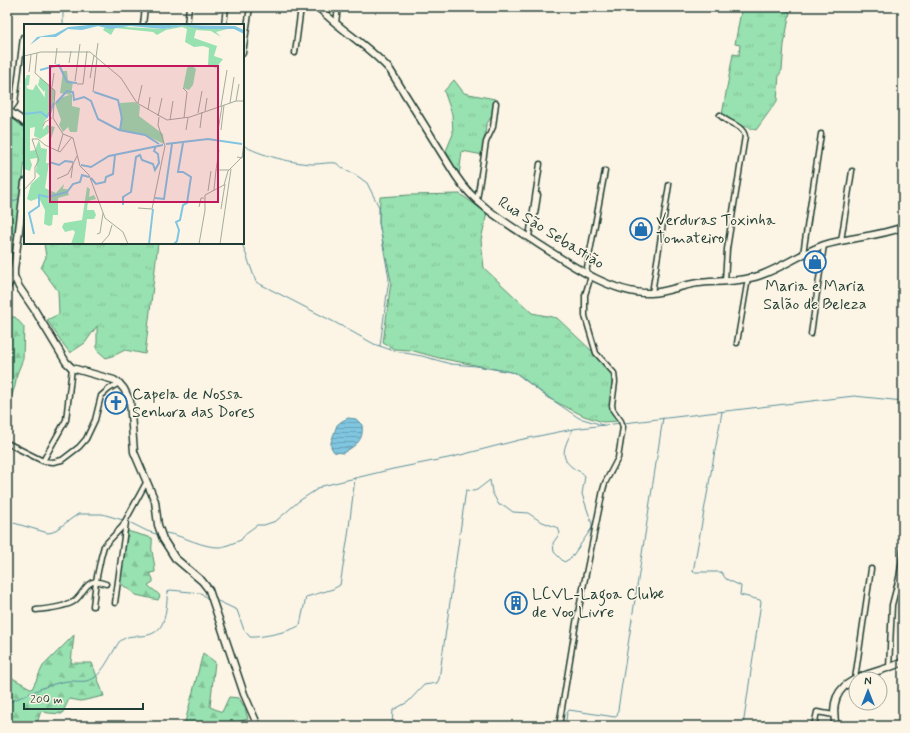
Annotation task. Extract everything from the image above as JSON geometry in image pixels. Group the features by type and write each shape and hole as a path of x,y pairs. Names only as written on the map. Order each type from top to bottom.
{"street":[{"path":"143,24 145,7"},
{"path":"187,24 189,7"},
{"path":"224,24 226,7"},
{"path":"244,46 250,7"},
{"path":"295,53 301,7"},
{"name":"Rua São Sebastião","path":"318,7 336,24 377,56 390,70 456,176 467,191 477,200 530,238 588,274 627,290 652,293 690,284 748,278 769,272 824,245 884,234 903,227"},
{"path":"336,24 338,7"},
{"path":"23,38 15,103 8,110 24,123"},
{"path":"477,200 486,142 493,127 496,103"},
{"path":"720,115 726,121 740,128 745,136 726,249 725,281"},
{"path":"803,254 821,134"},
{"path":"530,238 540,164"},
{"path":"559,726 574,636 603,490 618,458 622,425 613,410 612,405 615,379 614,373 597,354 585,316 588,274 605,171"},
{"path":"841,241 852,171"},
{"path":"652,293 669,185"},
{"path":"7,289 14,276 24,191"},
{"path":"530,238 538,195"},
{"path":"810,334 824,245"},
{"path":"14,276 19,287 38,314 62,356 72,368 114,380 124,389 130,401 134,452 155,501 160,532 169,550 179,562 200,579 209,590 244,694 258,726"},
{"path":"737,343 748,278"},
{"path":"43,460 66,420 72,368"},
{"path":"7,443 43,460 54,462 59,461 80,446 86,439 95,420 101,396 119,383"},
{"path":"93,606 96,581 104,546 122,527 147,481"},
{"path":"115,603 126,519"},
{"path":"889,668 891,612 899,578 903,548"},
{"path":"856,671 871,569"},
{"path":"36,610 56,608 72,602 78,598 88,584 96,581 106,584"},
{"path":"880,671 903,662"},
{"path":"836,726 834,704 844,686 848,683"},
{"path":"814,726 817,712 834,715"}],"green space":[{"path":"743,7 781,7 790,12 784,45 782,70 779,75 777,101 756,130 734,123 722,115 733,54 739,55 740,45 735,44"},
{"path":"454,80 464,93 495,99 492,116 486,125 483,155 462,151 459,176 446,151 453,134 452,114 444,91"},
{"path":"7,114 24,127 24,167 13,254 7,254"},
{"path":"460,194 487,213 481,240 484,268 532,313 557,318 614,373 612,401 619,421 603,422 584,416 548,398 516,373 439,358 410,350 394,349 383,343 391,281 379,223 380,197"},
{"path":"44,244 158,244 145,354 125,350 106,358 97,350 97,326 85,343 70,353 47,320 59,314 58,291 41,268 46,257"},
{"path":"7,317 15,317 24,327 23,359 7,407"},
{"path":"127,531 152,538 155,572 150,573 153,582 148,585 160,596 158,600 136,595 120,583"},
{"path":"74,635 71,663 92,663 104,696 81,701 69,699 62,714 41,711 36,726 7,726 7,675 32,689 43,666"},
{"path":"203,653 215,662 210,707 222,712 229,697 239,698 245,708 248,719 225,726 184,726"}],"water":[{"path":"348,418 356,419 362,425 362,435 355,445 343,453 334,452 331,447 331,442 337,425"}],"waterway":[{"path":"63,7 63,24"},
{"path":"244,146 258,152 288,161 306,164 336,163 367,183 379,207 379,223 389,279 380,346"},
{"path":"7,207 13,201 21,198"},
{"path":"242,244 256,282 374,344 394,351 422,356 451,364 476,366 516,373 579,418 603,425"},
{"path":"624,423 854,396 903,401"},
{"path":"722,412 693,572 721,572 726,579 741,586 740,595 760,600 761,602 743,726"},
{"path":"565,726 567,713 569,710 615,717 617,716 663,418"},
{"path":"166,533 207,546 221,547 241,540 246,533 257,525 264,525 276,521 299,501 322,486 393,469 453,457 519,440 573,429 621,423"},
{"path":"392,726 393,710 408,702 424,685 437,683 439,679 466,490 477,490 490,480 492,492 499,505 505,506 513,512 528,513 540,521 558,528 560,533 553,543 554,552 564,562 571,558 592,528 582,494 585,476 567,463 564,454 566,444 573,429"},
{"path":"218,601 237,610 244,630 250,637 276,634 291,630 300,625 306,597 333,589 340,585 355,478"},
{"path":"7,521 48,533 53,532 78,514 102,514 123,520"},
{"path":"131,523 156,534"},
{"path":"7,703 55,684 66,681 85,681 96,677 119,642 129,637 148,635 160,628 165,616 168,592 170,590 201,593 209,600"}],"place":[{"name":"Verduras Toxinha Tomateiro","path":"641,229"},
{"name":"Maria e Maria Salão de Beleza","path":"815,262"},
{"name":"Capela de Nossa Senhora das Dores","path":"116,403"},
{"name":"LCVL-Lagoa Clube de Voo Livre","path":"516,603"}]}
